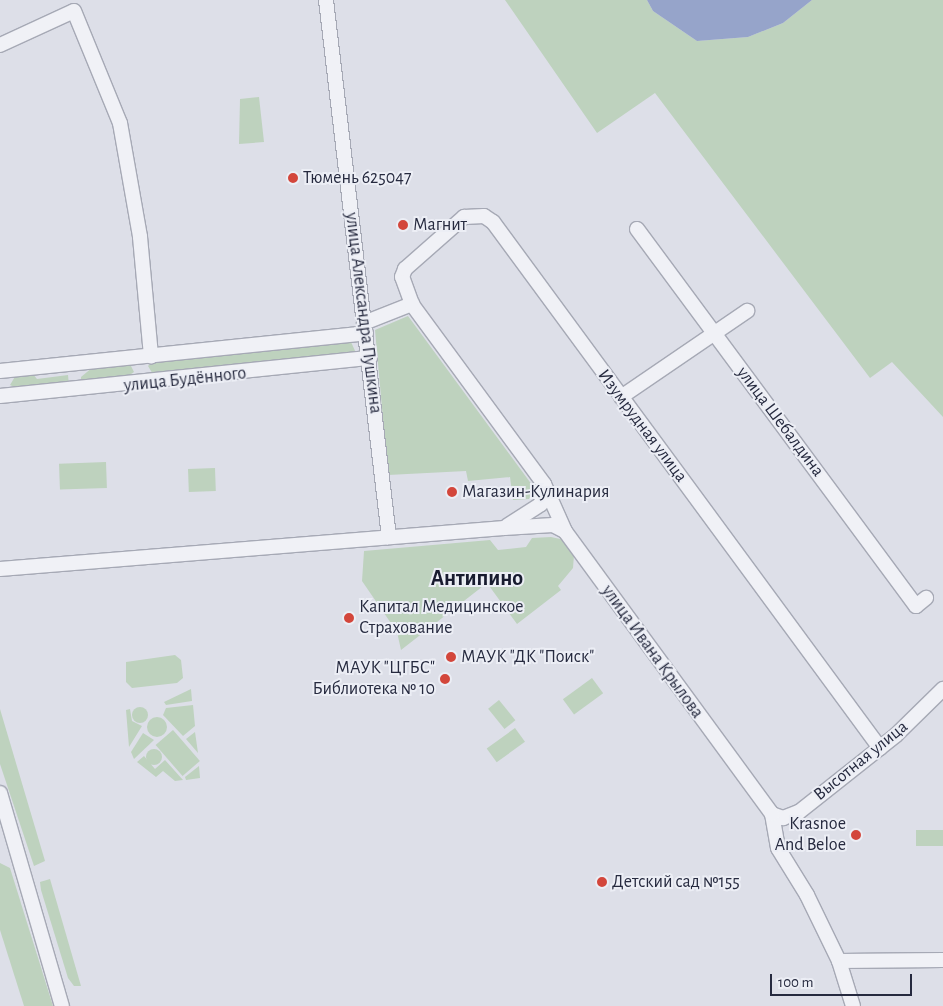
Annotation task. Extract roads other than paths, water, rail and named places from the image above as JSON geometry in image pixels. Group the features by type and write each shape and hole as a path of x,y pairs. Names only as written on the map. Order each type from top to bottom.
{"street":[{"name":"улица Александра Пушкина","path":"326,0 370,358 389,537"},
{"path":"0,45 74,11 120,123 140,237 151,356"},
{"name":"Изумрудная улица","path":"412,304 402,277 405,269 464,217 484,216 621,397 880,748"},
{"name":"улица Шебалдина","path":"637,229 916,606 926,598"},
{"name":"улица Будённого","path":"0,371 151,356 365,328 412,304"},
{"name":"улица Ивана Крылова","path":"412,304 544,484 565,531 772,814"},
{"path":"621,397 747,311"},
{"name":"улица Будённого","path":"0,396 370,358"},
{"path":"504,528 538,508 546,495 544,484"},
{"path":"0,569 504,528 553,525 565,531"},
{"name":"Высотная улица","path":"772,814 783,818 799,812 880,748 943,690"},
{"path":"0,793 62,1006"},
{"path":"772,814 778,848 807,895 839,961 853,1006"},
{"path":"839,961 943,960"}],"water":[{"path":"647,0 812,0 783,23 748,37 697,41 653,11"}],"place":[{"name":"Тюмень 625047","path":"293,178"},
{"name":"Магнит","path":"403,225"},
{"name":"Магазин-Кулинария","path":"452,492"},
{"name":"Капитал Медицинское Страхование","path":"349,618"},
{"name":"МАУК \"ДК \"Поиск\"","path":"451,657"},
{"name":"МАУК \"ЦГБС\" Библиотека № 10","path":"445,679"},
{"name":"Krasnoe And Beloe","path":"856,835"},
{"name":"Детский сад №155","path":"602,882"}],"district":[{"name":"Антипино","path":"477,579"}]}
